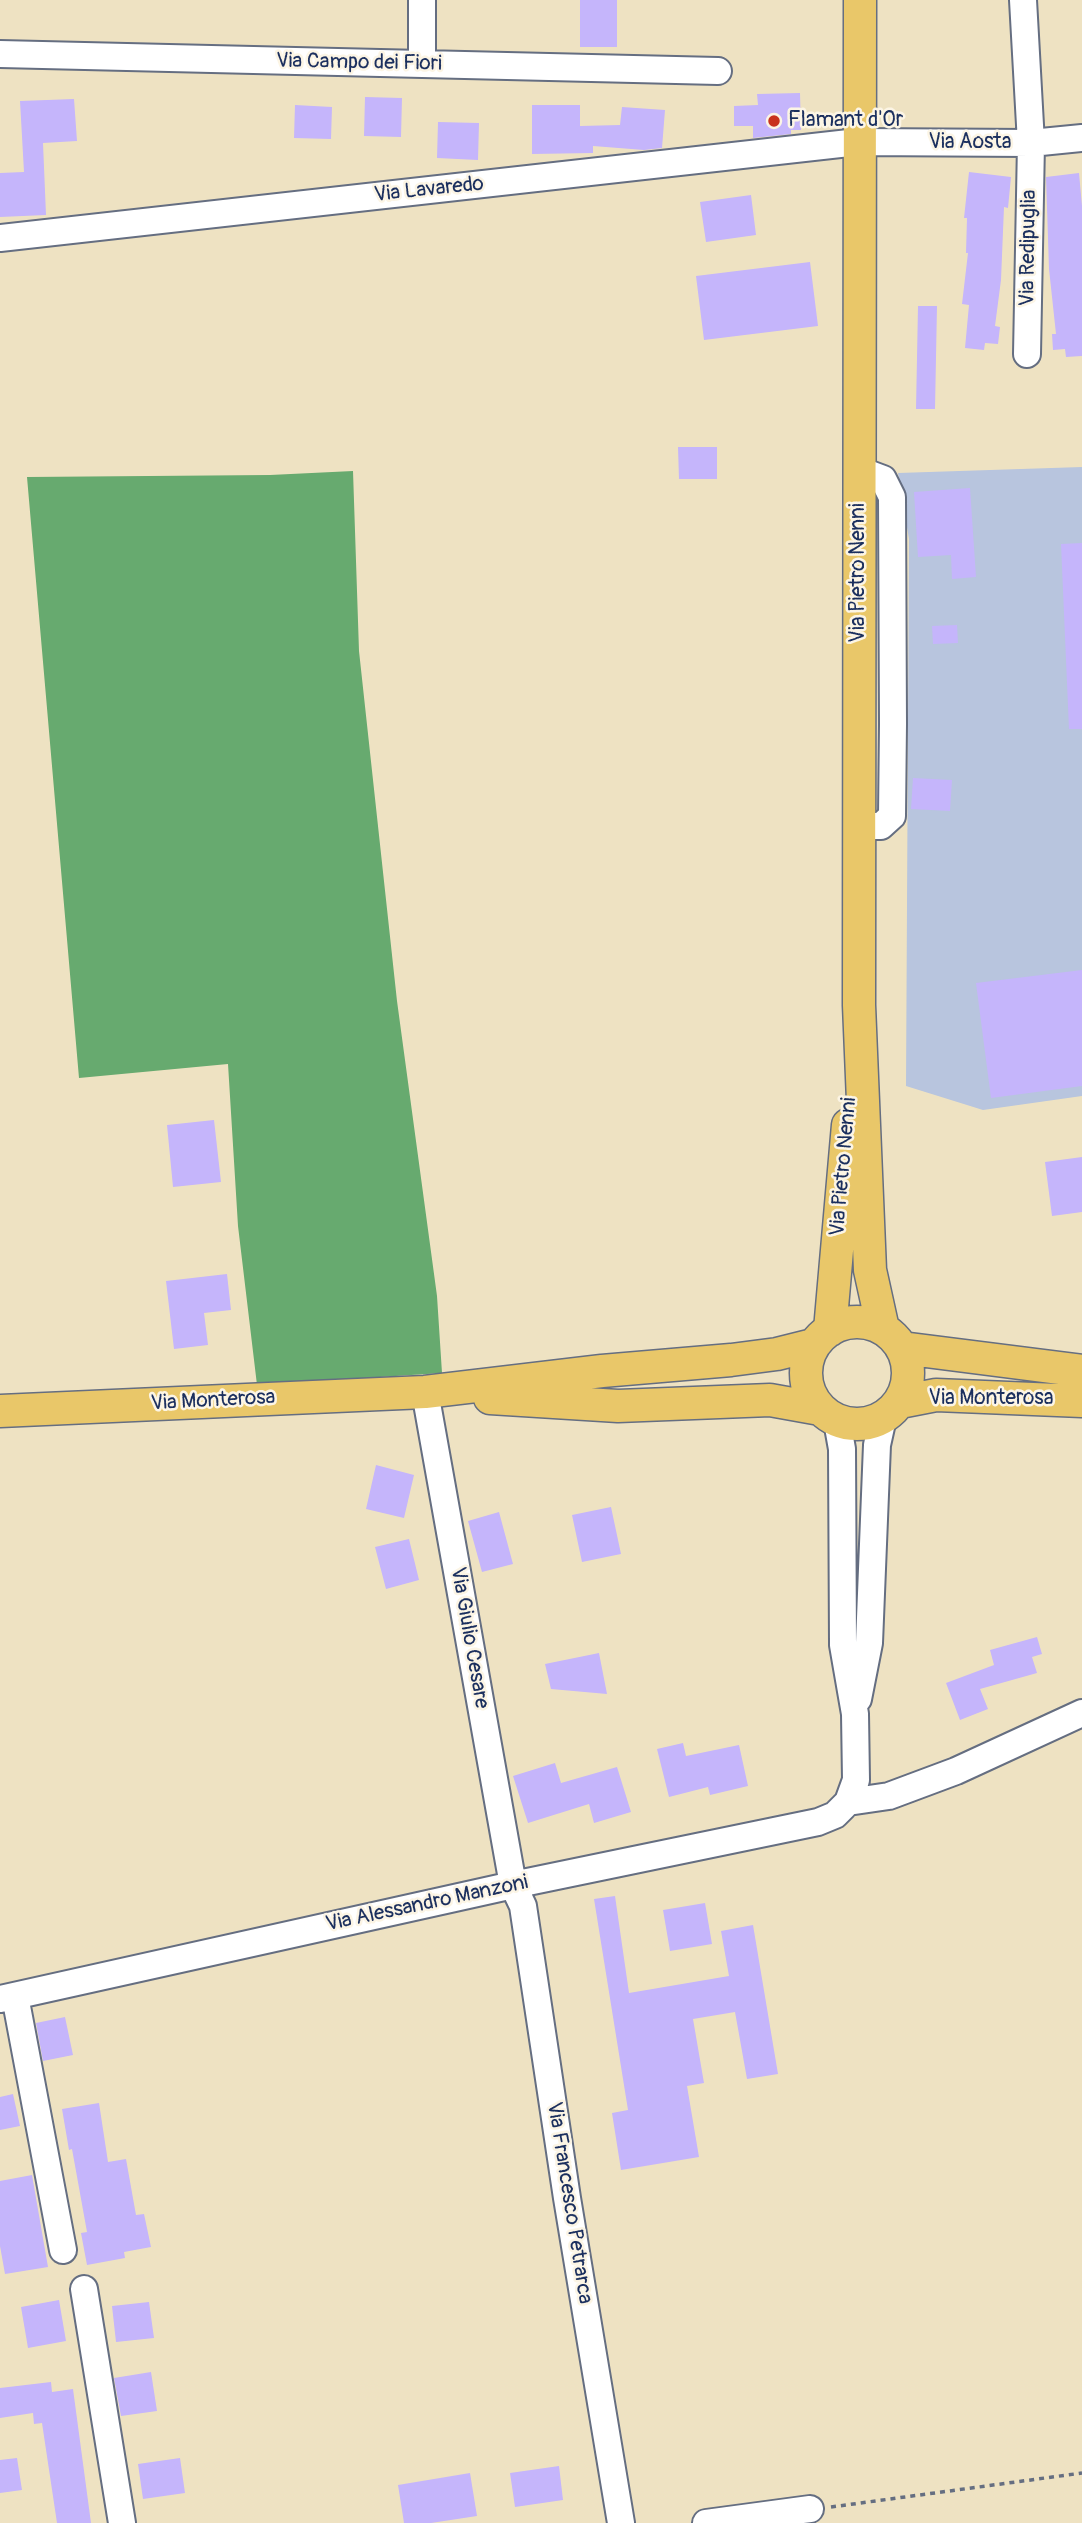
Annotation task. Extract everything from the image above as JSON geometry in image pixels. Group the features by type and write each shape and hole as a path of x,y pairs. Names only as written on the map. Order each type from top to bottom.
{"main road":[{"name":"Via Pietro Nenni","path":"860,0 859,1005 870,1270 893,1338"},
{"name":"Via Pietro Nenni","path":"821,1337 859,1005"},
{"path":"866,1322 893,1338 908,1365 907,1386 891,1410 861,1425 828,1415 809,1392 806,1369 821,1337 846,1323 866,1322"},
{"name":"Via Monterosa","path":"0,1411 425,1392 777,1354 821,1337"},
{"name":"Via Monterosa","path":"893,1338 1082,1371"},
{"name":"Via Monterosa","path":"425,1392 618,1406 770,1400 828,1415"},
{"name":"Via Monterosa","path":"891,1410 936,1395 1082,1401"}],"street":[{"path":"422,0 422,64"},
{"name":"Via Redipuglia","path":"1023,0 1031,143 1027,354"},
{"name":"Via Campo dei Fiori","path":"0,54 718,71"},
{"name":"Via Aosta","path":"858,142 1031,143 1082,138"},
{"name":"Via Lavaredo","path":"0,238 858,142"},
{"name":"Via Giulio Cesare","path":"425,1392 513,1885"},
{"path":"855,1714 869,1643 877,1445 891,1410"},
{"path":"828,1415 842,1449 843,1645 855,1714 856,1780 848,1802 889,1796 956,1772 1082,1713"},
{"name":"Via Alessandro Manzoni","path":"8,1997 513,1885 818,1822 835,1815 848,1802"},
{"name":"Via Francesco Petrarca","path":"513,1885 523,1906 567,2197 621,2523"},
{"path":"8,1997 63,2250"},
{"path":"84,2290 122,2523"},
{"path":"706,2523 810,2510"}],"path":[{"path":"810,2510 1082,2473"}],"shaded area":[{"path":"1082,467 1082,1096 983,1110 906,1086 909,539 898,473"}],"green space":[{"path":"353,471 359,651 397,1001 437,1296 442,1373 257,1385 238,1226 228,1064 79,1078 27,477 270,475"}],"building":[{"path":"580,0 617,0 617,47 580,47"},
{"path":"800,93 801,130 791,130 791,134 753,138 753,126 734,126 734,106 758,105 757,94"},
{"path":"365,97 402,98 401,137 364,136"},
{"path":"74,99 77,141 43,143 46,215 0,217 0,173 24,172 20,101"},
{"path":"295,105 332,107 331,139 294,138"},
{"path":"532,105 580,105 580,126 620,125 622,107 665,110 662,148 644,150 593,146 593,153 532,154"},
{"path":"438,122 479,123 478,160 437,158"},
{"path":"969,172 1011,177 1008,208 1004,207 1001,280 995,326 1000,327 998,344 985,343 984,350 965,348 969,305 962,304 968,253 967,218 964,218"},
{"path":"1079,173 1082,206 1082,356 1066,357 1065,349 1053,350 1052,334 1056,334 1049,269 1046,177"},
{"path":"751,195 756,235 706,242 700,202"},
{"path":"810,262 818,326 704,340 696,276"},
{"path":"918,306 937,306 935,409 916,409"},
{"path":"678,447 717,447 717,479 679,479"},
{"path":"970,488 976,577 952,579 951,555 918,557 914,492"},
{"path":"1082,543 1082,729 1069,729 1061,544"},
{"path":"957,625 958,643 933,644 932,626"},
{"path":"913,778 952,780 950,811 911,809"},
{"path":"1082,970 1082,1086 991,1098 976,983"},
{"path":"214,1120 221,1182 173,1187 167,1125"},
{"path":"1082,1157 1082,1212 1052,1216 1045,1162"},
{"path":"227,1274 231,1310 204,1313 208,1345 174,1349 166,1281"},
{"path":"376,1465 414,1475 404,1518 366,1509"},
{"path":"611,1507 621,1554 582,1562 572,1515"},
{"path":"499,1512 513,1564 482,1572 468,1521"},
{"path":"409,1539 419,1580 386,1589 375,1547"},
{"path":"1037,1637 1042,1654 1032,1657 1037,1673 980,1689 988,1709 960,1720 946,1683 994,1665 990,1650"},
{"path":"599,1653 607,1694 551,1689 545,1664"},
{"path":"683,1743 686,1756 739,1745 748,1786 710,1795 708,1787 669,1797 657,1749"},
{"path":"555,1763 561,1783 617,1767 631,1812 594,1823 589,1804 528,1823 513,1776"},
{"path":"615,1896 629,1993 729,1976 721,1931 753,1925 778,2074 747,2079 735,2012 693,2019 704,2083 687,2086 699,2157 621,2170 612,2113 628,2110 594,1899"},
{"path":"705,1903 712,1944 670,1951 663,1910"},
{"path":"65,2017 73,2055 43,2061 36,2023"},
{"path":"13,2094 20,2126 0,2130 0,2097"},
{"path":"99,2103 108,2162 126,2159 136,2215 144,2214 151,2247 124,2252 125,2258 87,2265 81,2233 87,2232 62,2109"},
{"path":"32,2175 48,2267 5,2274 0,2246 0,2181"},
{"path":"59,2300 66,2341 28,2348 21,2307"},
{"path":"149,2302 154,2338 116,2342 112,2306"},
{"path":"151,2372 157,2411 121,2416 114,2378"},
{"path":"51,2382 52,2392 73,2389 91,2523 57,2523 42,2423 34,2424 33,2413 0,2418 0,2388"},
{"path":"17,2458 22,2490 0,2493 0,2460"},
{"path":"180,2458 185,2493 143,2499 138,2464"},
{"path":"559,2466 563,2500 515,2507 510,2473"},
{"path":"470,2473 477,2516 431,2523 404,2523 398,2485"}],"place":[{"name":"Flamant d'Or","path":"774,121"}]}
